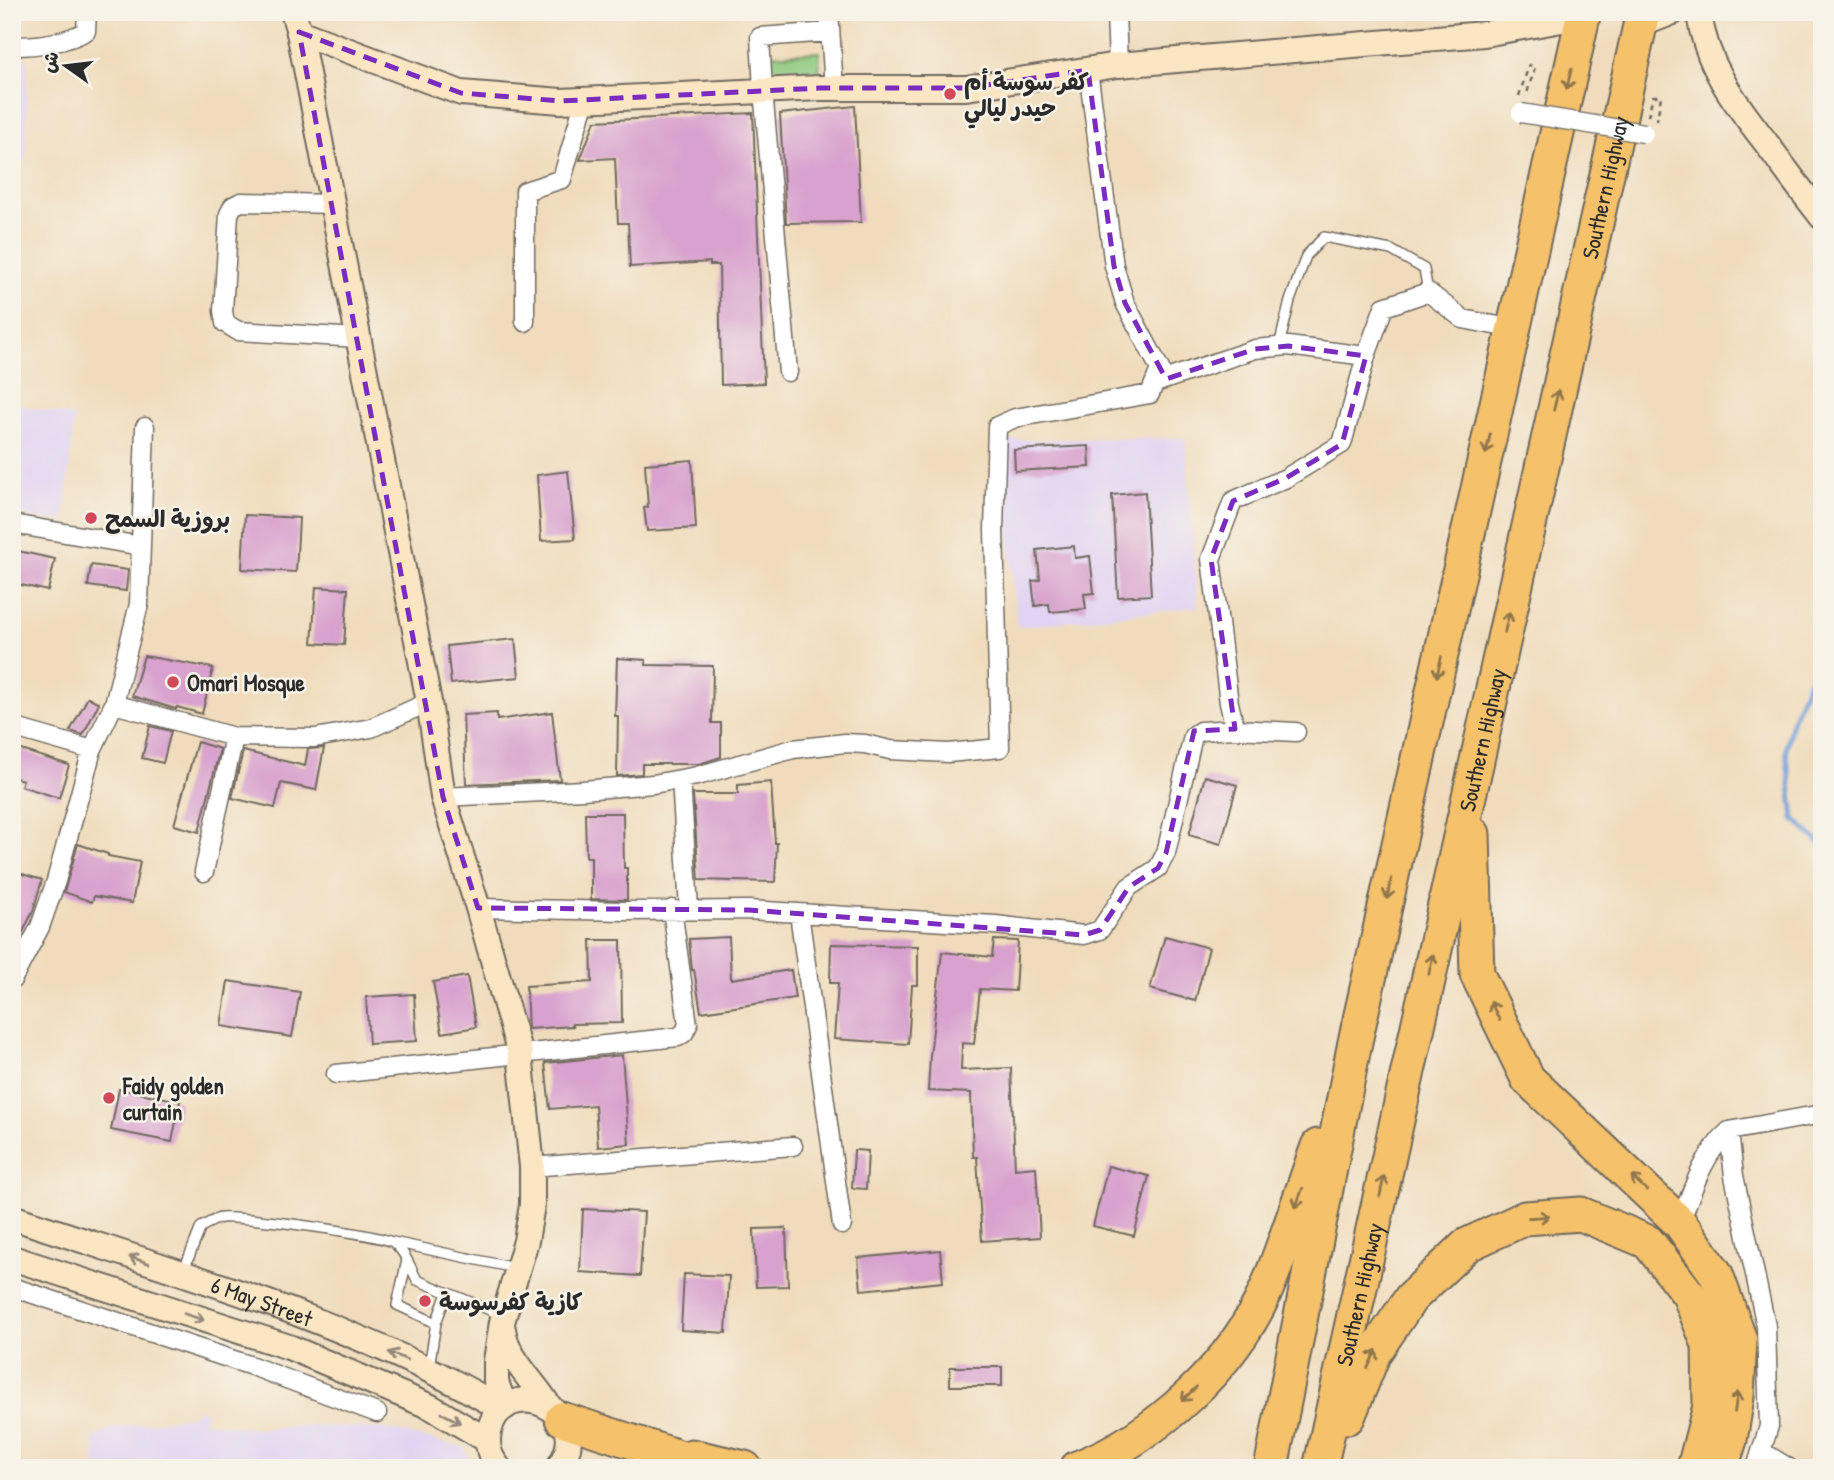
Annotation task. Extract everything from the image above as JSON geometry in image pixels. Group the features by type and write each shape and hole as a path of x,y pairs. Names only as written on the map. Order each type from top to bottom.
{"highway":[{"path":"1270,1468 1355,1042 1583,14"},
{"name":"Southern Highway","path":"1320,1468 1641,19"},
{"path":"1473,773 1477,974 1528,1079 1680,1223 1716,1274 1740,1339 1737,1397 1730,1440 1721,1468"},
{"path":"1077,1468 1126,1444 1166,1416 1203,1380 1237,1341 1266,1290 1355,1042"},
{"path":"1328,1468 1374,1353 1411,1298 1467,1245 1525,1219 1581,1214 1648,1242 1689,1295 1709,1345 1710,1406 1695,1468"},
{"path":"556,1412 621,1439 713,1468"},
{"path":"621,1439 744,1468"}],"street":[{"path":"12,46 29,46 76,36 86,31 87,12"},
{"path":"829,12 834,89"},
{"path":"1116,12 1118,65"},
{"path":"1641,19 1673,12"},
{"path":"1699,12 1704,38 1719,78 1822,217"},
{"path":"296,22 461,93 561,101 820,88 966,88 1118,65 1484,34 1583,14"},
{"path":"296,22 429,702 443,797 520,1054 532,1167 532,1205 526,1241 503,1319 496,1371 503,1408"},
{"path":"788,372 760,37 830,32"},
{"path":"443,797 653,784 793,749 832,744 865,744 890,750 948,753 1000,748 994,530 997,426 1015,418 1150,394 1160,369 1125,303 1114,266 1088,70"},
{"path":"525,323 525,191 562,179 585,99"},
{"path":"1519,107 1650,127"},
{"path":"333,204 241,202 233,206 229,214 223,311 225,323 238,331 359,338"},
{"path":"1235,729 1229,703 1211,559 1233,500 1286,478 1342,444 1366,356 1384,307 1428,292 1463,320 1514,329"},
{"path":"1154,383 1255,349 1279,346 1366,356"},
{"path":"12,980 40,927 56,881 92,750 114,704 139,604 145,427"},
{"path":"12,524 141,546"},
{"path":"114,704 234,737 315,737 370,728 429,702"},
{"path":"12,727 92,750"},
{"path":"478,908 681,909 800,913 995,925 1084,935 1100,930 1129,887 1158,868 1166,853 1192,736 1200,731 1235,729 1296,732"},
{"path":"204,872 234,737"},
{"path":"336,1074 678,1037 684,1033 688,1025 681,909 681,779"},
{"path":"800,913 842,1225"},
{"path":"1680,1223 1699,1175 1719,1140 1729,1131 1822,1114"},
{"path":"1729,1131 1734,1177 1766,1326 1769,1426 1758,1459 1789,1468"},
{"path":"532,1167 793,1146"},
{"name":"6 May Street","path":"12,1217 303,1315 429,1369 503,1408"},
{"name":"6 May Street","path":"12,1258 289,1347 431,1407 487,1440"},
{"path":"12,1287 252,1366 377,1413"},
{"path":"503,1319 504,1341 513,1357 556,1412 569,1440 567,1451 558,1468"},
{"path":"499,1468 489,1452 487,1440 489,1428 503,1408 527,1400 538,1401 556,1412"}],"lane":[{"path":"1279,346 1290,301 1306,256 1324,237 1391,250 1424,269 1428,292"},
{"path":"182,1275 201,1227 220,1218 369,1236 517,1269"},
{"path":"393,1242 407,1260 417,1280 503,1319"},
{"path":"407,1260 397,1305 436,1323"},
{"path":"429,1369 436,1323 447,1293"}],"path":[{"path":"1529,65 1535,66 1519,107 1529,65"},
{"path":"1653,96 1661,96 1650,127 1653,96"}],"highlighted area":[{"path":"299,32 461,93 561,101 820,88 966,88 1088,70 1114,266 1125,303 1166,379 1255,349 1288,346 1366,356 1342,444 1286,478 1233,501 1211,559 1235,729 1194,731 1166,853 1158,868 1129,887 1100,930 1084,935 749,910 478,908 443,797"}],"shaded area":[{"path":"12,58 27,58 26,160 12,160"},
{"path":"12,403 74,417 64,522 12,514"},
{"path":"1185,438 1198,607 1017,627 1000,440"},
{"path":"196,1409 207,1412 202,1421 257,1429 307,1425 388,1429 464,1448 474,1468 96,1468 94,1437 110,1429 192,1416"}],"green space":[{"path":"819,52 820,88 770,90 766,55"}],"building":[{"path":"855,106 861,222 786,223 780,114"},
{"path":"753,113 764,383 721,385 719,265 710,265 710,262 630,267 628,223 618,223 615,158 580,160 595,121"},
{"path":"1089,446 1090,467 1015,471 1014,450"},
{"path":"692,460 696,528 647,531 644,508 648,507 645,464"},
{"path":"568,471 575,539 541,541 537,475"},
{"path":"1145,492 1151,595 1118,597 1112,495"},
{"path":"245,515 299,518 296,572 242,569"},
{"path":"1074,546 1075,558 1090,556 1094,593 1084,594 1086,609 1050,612 1049,604 1035,606 1032,581 1040,580 1037,550"},
{"path":"18,551 55,559 48,591 12,583"},
{"path":"91,565 128,570 126,591 88,586"},
{"path":"316,587 348,589 344,645 312,643"},
{"path":"515,639 519,677 451,684 447,646"},
{"name":"Omari Mosque","path":"144,656 213,668 202,714 132,696"},
{"path":"617,658 646,660 646,665 713,666 712,723 721,723 721,757 699,764 642,764 642,774 617,776"},
{"path":"88,697 99,703 83,735 70,731"},
{"path":"552,712 560,780 466,784 463,715 497,713 497,720"},
{"path":"150,726 171,731 163,763 142,758"},
{"path":"197,742 220,749 199,832 174,825"},
{"path":"12,747 69,765 59,798 21,786 23,780 12,777"},
{"path":"324,748 316,790 281,783 275,808 232,798 243,751 305,766 308,749"},
{"path":"1205,776 1237,785 1221,844 1189,835"},
{"path":"771,782 777,843 775,882 699,880 693,794 738,794 738,785"},
{"path":"585,813 623,813 627,900 591,899 591,857 586,857"},
{"path":"78,844 108,856 140,862 132,903 94,896 92,902 64,892"},
{"path":"12,871 42,880 33,911 12,955"},
{"path":"1165,936 1209,948 1195,1001 1150,989"},
{"path":"729,937 731,979 791,970 795,998 701,1012 689,939"},
{"path":"591,940 621,940 622,1023 572,1024 573,1026 528,1029 526,986 592,982"},
{"path":"994,940 1018,941 1015,991 980,989 974,1044 962,1043 961,1070 1011,1068 1015,1169 1036,1167 1040,1237 982,1241 977,1157 973,1157 971,1093 928,1091 942,952 992,957"},
{"path":"831,944 918,946 918,985 912,985 908,1044 834,1039 838,983 830,983"},
{"path":"467,976 476,1027 442,1033 433,982"},
{"path":"228,981 300,992 292,1037 221,1026"},
{"path":"414,994 417,1041 369,1044 366,997"},
{"path":"622,1055 629,1144 598,1147 595,1105 550,1109 545,1063"},
{"path":"119,1089 180,1101 172,1142 111,1130"},
{"path":"854,1150 868,1151 866,1189 852,1188"},
{"path":"1108,1166 1149,1176 1134,1236 1093,1226"},
{"path":"583,1209 644,1212 640,1276 580,1272"},
{"path":"786,1228 788,1286 756,1287 754,1229"},
{"path":"940,1250 943,1282 861,1290 858,1258"},
{"path":"684,1274 729,1276 726,1333 681,1330"},
{"path":"950,1367 1002,1367 1002,1386 950,1386"}],"waterway":[{"path":"1822,649 1792,721 1786,749 1794,819 1822,845"}],"place":[{"name":"كفر سوسة أم حيدر ليالي","path":"950,94"},
{"name":"بروزية السمح","path":"91,518"},
{"name":"Omari Mosque","path":"173,682"},
{"name":"Faidy golden curtain","path":"109,1098"},
{"name":"كازية كفرسوسة","path":"425,1301"}]}
